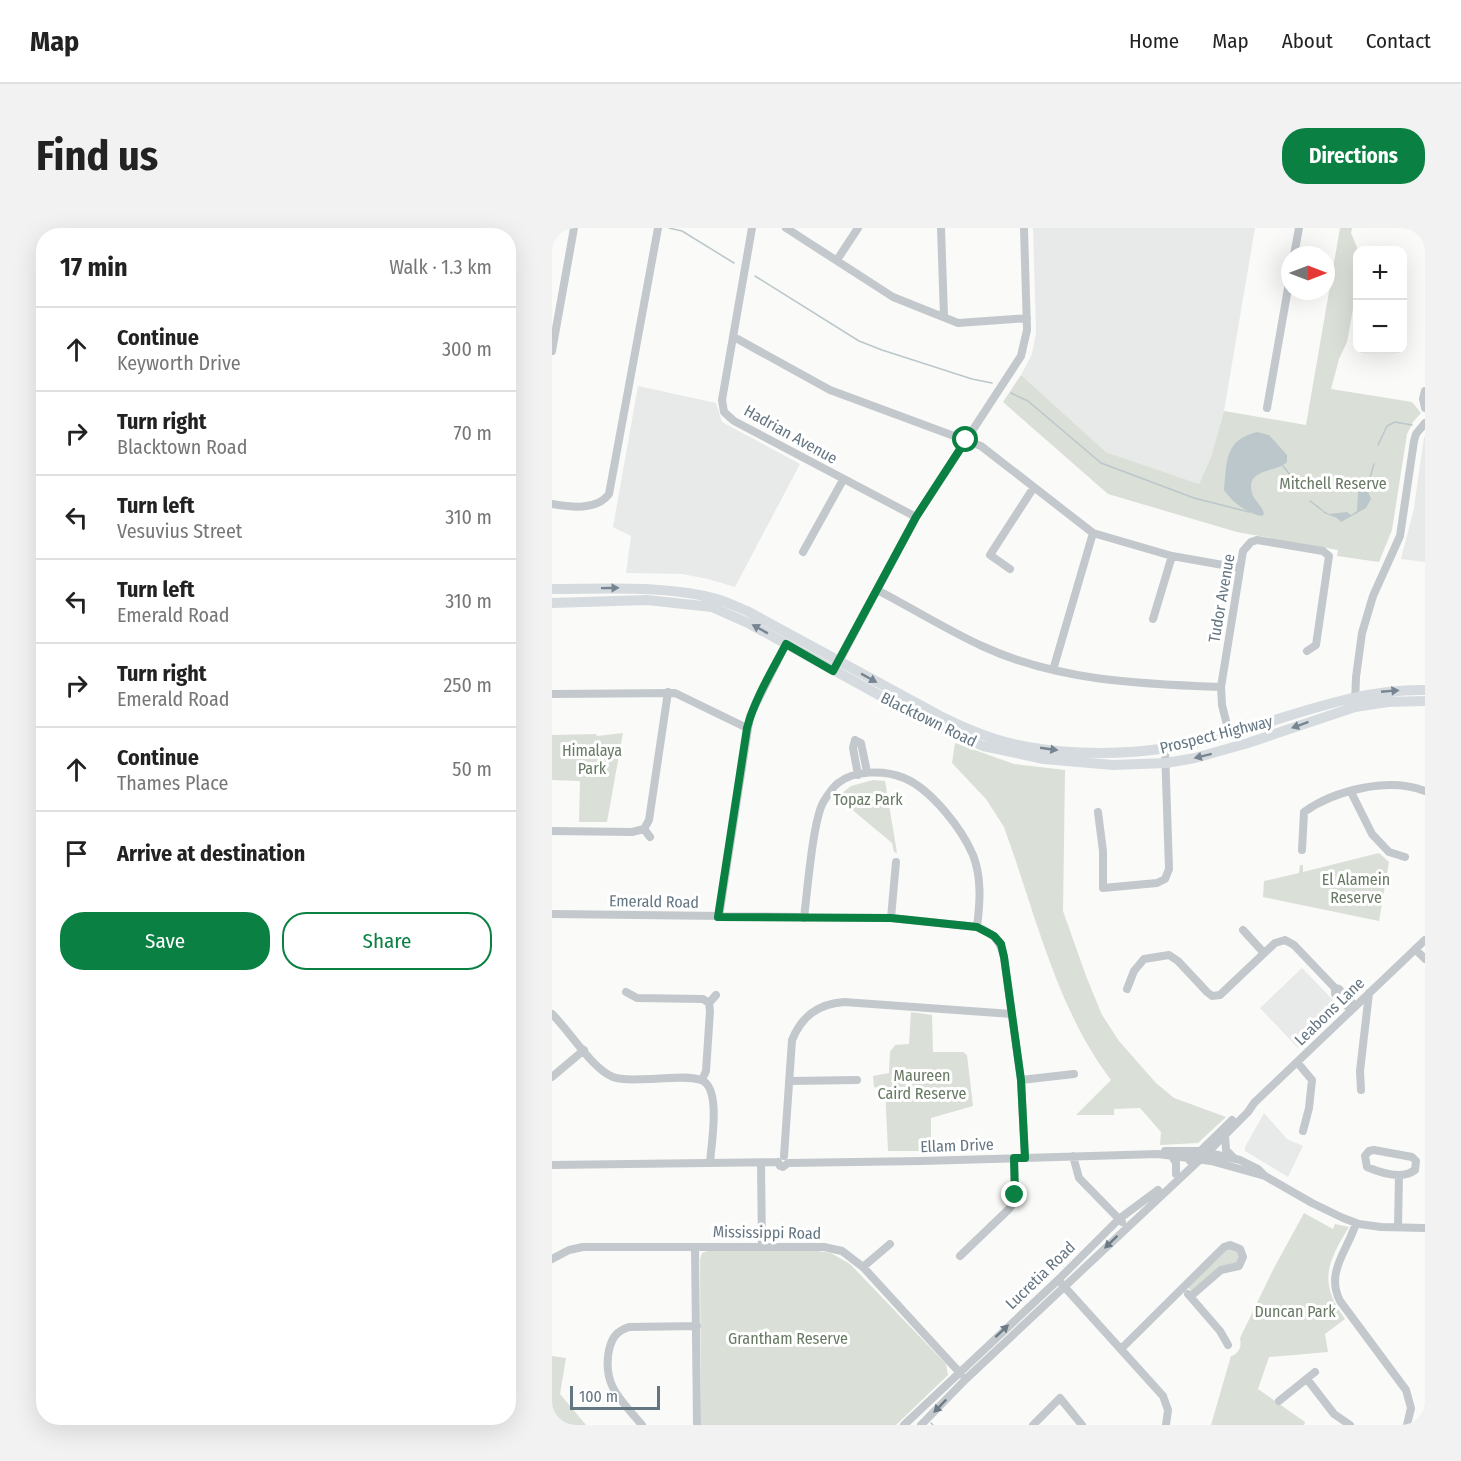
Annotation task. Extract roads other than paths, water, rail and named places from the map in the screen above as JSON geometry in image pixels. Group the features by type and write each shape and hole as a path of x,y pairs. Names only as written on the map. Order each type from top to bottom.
{"main road":[{"name":"Prospect Highway","path":"552,589 635,588 718,599 747,611 836,666 940,716 997,740 1056,750 1118,753 1165,749 1304,711"},
{"name":"Blacktown Road","path":"552,603 647,600 701,605 731,614 786,644 836,666 930,723 983,746 1044,759 1093,764 1166,763 1195,758 1248,743 1388,691 1425,690"},
{"name":"Blacktown Road","path":"1304,711 1355,702 1425,701"}],"street":[{"path":"552,351 574,228"},
{"path":"552,504 565,506 598,504 607,498 610,491 658,228"},
{"name":"Hadrian Avenue","path":"752,228 722,400 724,412 734,421 916,517"},
{"path":"786,228 893,297 958,323 1027,318"},
{"path":"837,260 858,228"},
{"path":"941,228 944,316"},
{"path":"836,666 916,517 1021,356 1027,318 1024,228"},
{"path":"1296,246 1299,228"},
{"path":"1267,408 1286,300"},
{"path":"734,337 830,390 981,446 1093,533 1172,556 1240,568"},
{"path":"1425,391 1423,399 1425,408"},
{"path":"1355,702 1356,677 1368,610 1400,536 1413,447 1416,434 1425,423"},
{"path":"803,552 843,480"},
{"path":"1010,569 990,555 1034,487"},
{"path":"1053,670 1093,533"},
{"name":"Tudor Avenue","path":"1229,733 1222,705 1221,687 1243,551 1251,542 1257,540 1323,551 1329,556 1316,645 1307,651"},
{"path":"1153,619 1172,556"},
{"path":"877,590 983,646 1053,670 1111,680 1221,687"},
{"path":"718,917 747,728 755,705 786,644"},
{"path":"552,694 669,692 687,697 747,728"},
{"path":"552,831 647,833 669,692"},
{"path":"858,775 853,748 857,740 863,747 867,772"},
{"path":"1098,812 1103,851 1103,888 1113,889 1162,881 1168,869 1165,749"},
{"path":"804,918 815,835 822,804 838,783 867,772 903,777 922,789 939,805 960,831 974,857 980,879 977,927"},
{"path":"1302,850 1304,812 1315,804 1376,785 1395,784 1425,791"},
{"path":"1351,792 1372,834 1389,852 1405,857"},
{"path":"891,918 896,862"},
{"name":"Emerald Road","path":"552,914 891,918 977,927 988,931 1001,944 1021,1080 1025,1158"},
{"path":"1243,930 1264,952"},
{"path":"1127,989 1134,971 1144,959 1169,955 1178,961 1212,996 1220,995 1228,990 1264,952 1275,943 1285,939 1294,945 1339,990 1353,1008"},
{"name":"Leabons Lane","path":"1200,1155 1225,1135 1297,1062 1425,940"},
{"path":"1415,950 1425,959"},
{"path":"626,992 638,998 703,999 709,1003"},
{"path":"1360,1090 1369,993"},
{"path":"702,1080 706,1071 709,1003 716,995"},
{"path":"783,1160 792,1040 798,1027 813,1011 827,1004 858,1002 1012,1014"},
{"path":"552,1014 597,1066 613,1077 702,1080 708,1084 714,1100 710,1163"},
{"path":"552,1077 584,1050"},
{"path":"1297,1062 1312,1080 1311,1099 1303,1131"},
{"path":"1021,1080 1074,1074"},
{"path":"789,1081 857,1080"},
{"name":"Leabons Lane","path":"1200,1155 1244,1109 1254,1104"},
{"path":"1225,1135 1226,1150 1234,1158"},
{"path":"1374,1150 1415,1159 1416,1167 1413,1173 1399,1175 1367,1167 1366,1154 1374,1150"},
{"path":"1158,1154 1166,1151 1234,1158 1258,1169 1312,1203 1360,1224 1425,1228"},
{"path":"1158,1154 1200,1155 1266,1176"},
{"name":"Ellam Drive","path":"552,1165 1158,1154"},
{"name":"Lucretia Road","path":"921,1425 1061,1283 1119,1219 1154,1194 1200,1155"},
{"name":"Lucretia Road","path":"903,1425 959,1371 1126,1227 1200,1155"},
{"path":"1073,1156 1079,1178 1126,1227"},
{"path":"1172,1156 1176,1163 1176,1174"},
{"path":"960,1256 1010,1209 1014,1202 1014,1158"},
{"path":"761,1163 762,1247"},
{"path":"1398,1227 1399,1175"},
{"path":"1360,1224 1341,1256 1335,1275 1337,1294 1406,1390 1411,1407 1407,1425"},
{"path":"863,1267 890,1244"},
{"path":"1122,1348 1224,1247 1230,1245 1240,1249 1243,1257 1239,1266 1221,1270 1191,1296"},
{"name":"Mississippi Road","path":"552,1259 569,1250 583,1247 824,1247 842,1251 863,1267 966,1379"},
{"path":"695,1247 697,1425"},
{"path":"1061,1283 1163,1396 1168,1410 1166,1425"},
{"path":"1181,1288 1191,1296 1220,1330 1228,1345"},
{"path":"642,1425 617,1396 610,1384 607,1371 612,1339 620,1330 630,1327 697,1326"},
{"path":"1279,1401 1315,1372"},
{"path":"1307,1379 1334,1414 1350,1425"},
{"path":"1033,1425 1060,1398 1082,1425"}],"waterway":[{"path":"669,228 682,231 734,263"},
{"path":"755,276 859,341 972,379 992,383"},
{"path":"1011,393 1028,401 1101,463 1194,498 1249,512"},
{"path":"1378,445 1387,426 1395,422 1412,425"},
{"path":"1369,481 1374,464"},
{"path":"1283,466 1300,487"},
{"path":"1310,501 1322,510"}],"park label":[{"name":"Mitchell Reserve","path":"1333,483"},
{"name":"Himalaya Park","path":"592,759"},
{"name":"Topaz Park","path":"868,799"},
{"name":"El Alamein Reserve","path":"1356,888"},
{"name":"Maureen Caird Reserve","path":"922,1084"},
{"name":"Duncan Park","path":"1295,1311"},
{"name":"Grantham Reserve","path":"788,1338"}]}
